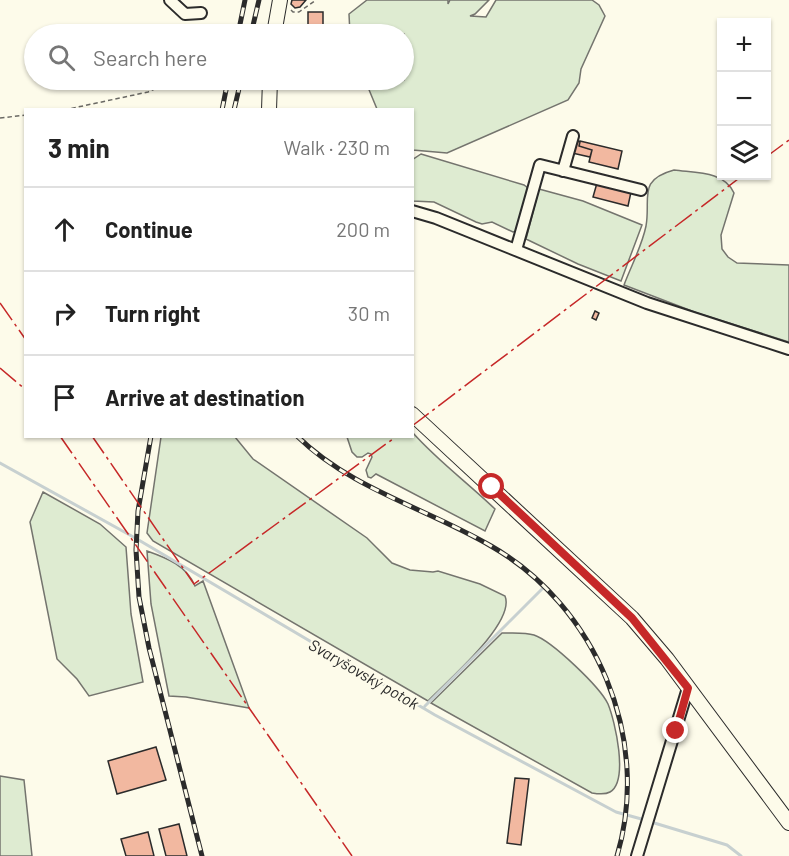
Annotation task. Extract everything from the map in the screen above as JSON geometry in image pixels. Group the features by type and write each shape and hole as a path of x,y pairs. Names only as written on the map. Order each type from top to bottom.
{"main road":[{"path":"278,24 285,4"},
{"path":"268,108 269,90"},
{"path":"414,416 615,601 653,643 789,824"}],"street":[{"path":"170,0 185,14 201,14"},
{"path":"563,171 573,136"},
{"path":"516,250 540,165 642,190"},
{"path":"414,212 436,218 647,303 789,349"},
{"path":"637,856 688,688"}],"path":[{"path":"285,4 293,12 299,12 316,0"},
{"path":"263,24 268,18"},
{"path":"73,108 152,90"},
{"path":"0,118 24,115"}],"green space":[{"path":"367,0 448,0 448,4 450,0 489,0 470,16 486,17 496,0 592,0 599,5 605,16 581,69 579,83 568,100 447,153 414,150 414,108 377,108 369,90 414,90 414,24 350,24 349,14"},
{"path":"421,154 524,185 528,188 517,231 513,232 492,222 482,224 476,222 434,202 414,201 414,159"},
{"path":"674,170 708,174 717,178 717,180 724,181 734,193 721,235 722,249 728,257 737,263 789,265 789,342 697,313 624,285 646,226 650,185 662,174"},
{"path":"539,189 583,201 642,225 621,281 578,264 526,239"},
{"path":"414,434 495,509 485,531 376,474 371,478 368,477 366,470 372,457 371,454 357,457 352,452 347,438 414,438"},
{"path":"161,438 236,438 253,459 367,538 392,563 410,570 438,571 480,584 505,596 506,607 500,621 477,652 428,701 153,541 147,533"},
{"path":"43,492 100,524 126,547 131,614 143,682 89,696 77,679 57,659 30,522"},
{"path":"147,551 182,568 195,586 203,581 249,708 169,696 151,604"},
{"path":"502,633 527,633 542,639 575,665 603,696 611,712 619,750 619,776 616,786 610,792 592,793 431,703"},
{"path":"0,776 24,780 32,856 0,856"}],"building":[{"path":"292,0 306,0 300,7 295,8 291,4"},
{"path":"308,12 323,12 323,24 308,24"},
{"path":"576,141 580,142 579,146 592,150 590,157 572,153"},
{"path":"580,141 622,151 618,169 589,162 592,150 579,146"},
{"path":"597,183 631,192 628,206 593,197"},
{"path":"595,311 599,313 596,320 592,318"},
{"path":"156,747 166,780 117,794 108,761"},
{"path":"515,778 529,779 521,845 507,843"},
{"path":"179,824 187,856 166,856 159,829"},
{"path":"148,832 154,856 126,856 121,839"}],"waterway":[{"name":"Svaryšovský potok","path":"0,463 137,539 435,715 616,812 645,820"},
{"path":"425,706 544,587"},
{"name":"Svaryšovský potok","path":"651,822 727,845 741,856"}],"railway":[{"path":"240,24 245,0"},
{"path":"253,24 259,0"},
{"path":"222,108 226,90"},
{"path":"234,108 239,90"},
{"path":"151,438 138,511 136,550 139,597 149,648 202,856"},
{"path":"299,438 318,454 365,484 491,546 528,572 560,603 586,639 606,679 620,722 627,766 626,811 617,856"}],"power":[{"path":"771,153 789,140"},
{"path":"414,424 737,180"},
{"path":"0,303 24,337"},
{"path":"0,368 24,388"},
{"path":"61,438 352,856"},
{"path":"93,438 194,584 394,438"}],"route":[{"path":"492,487 615,601 667,659 688,688 676,731"}]}
